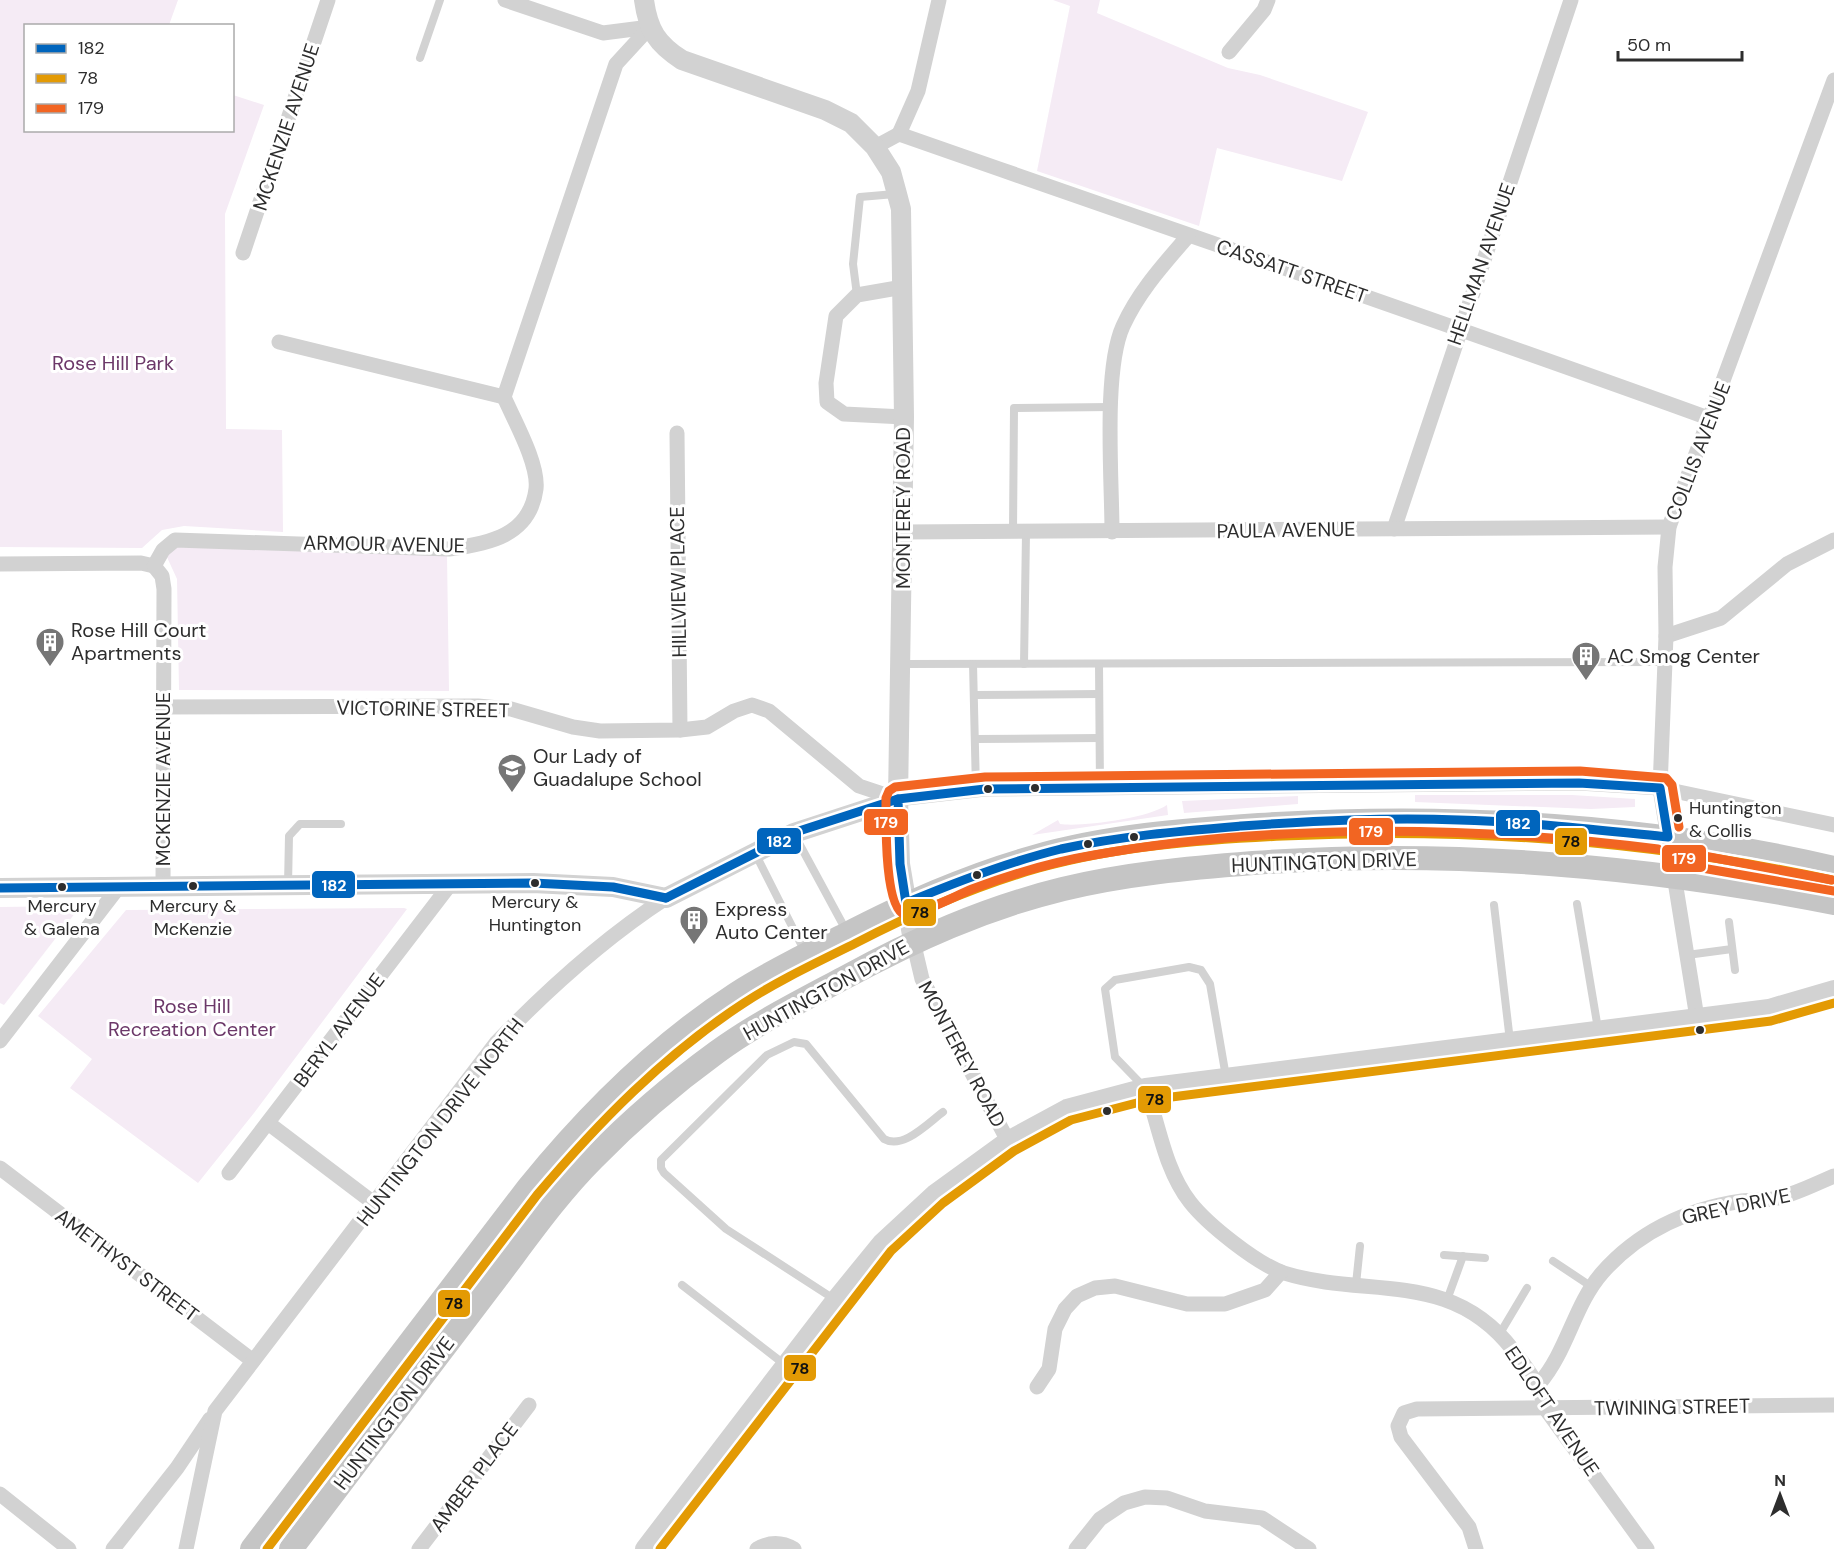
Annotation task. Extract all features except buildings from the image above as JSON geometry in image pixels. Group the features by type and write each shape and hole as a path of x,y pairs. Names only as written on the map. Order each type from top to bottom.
{"main road":[{"name":"HUNTINGTON DRIVE","path":"252,1549 567,1140 602,1103 677,1037 735,995 906,903 973,876 1036,856 1096,843 1187,830 1344,820 1426,819 1509,822 1668,837 1834,868"},
{"name":"HUNTINGTON DRIVE","path":"291,1549 450,1338 589,1162 656,1100 718,1051 767,1020 913,941 1003,906 1065,888 1137,875 1296,860 1486,859 1675,875 1834,903"}],"street":[{"name":"MCKENZIE AVENUE","path":"243,254 327,0"},
{"path":"505,0 603,33 650,27"},
{"name":"MONTEREY ROAD","path":"644,0 650,27 662,47 682,60 825,110 851,123 875,147 891,172 901,209 903,287 902,664 898,799 900,864 922,979 1008,1141"},
{"path":"875,147 899,134 918,91 939,0"},
{"path":"1229,52 1264,10 1268,0"},
{"name":"HELLMAN AVENUE","path":"1394,529 1459,327 1571,0"},
{"path":"279,342 504,397 616,64 650,27"},
{"name":"COLLIS AVENUE","path":"1697,1018 1660,788 1666,636 1665,567 1669,527 1711,419 1834,80"},
{"name":"CASSATT STREET","path":"899,134 1188,236 1459,327 1711,419"},
{"path":"1112,532 1114,360 1122,327 1145,286 1188,236"},
{"path":"903,287 857,295 836,316 826,384 827,402 844,414 904,417"},
{"name":"ARMOUR AVENUE","path":"154,566 163,550 175,540 449,549 478,545 504,537 527,516 536,488 530,458 504,397"},
{"name":"HILLVIEW PLACE","path":"677,433 680,730"},
{"name":"PAULA AVENUE","path":"903,532 1669,527"},
{"path":"1666,636 1721,618 1787,564 1834,540"},
{"path":"0,564 141,563 154,566"},
{"name":"MCKENZIE AVENUE","path":"154,566 162,576 164,589 163,888"},
{"name":"VICTORINE STREET","path":"162,706 478,706 512,709 573,727 600,731 680,730 706,727 734,711 752,705 769,711 859,786 898,799"},
{"name":"HUNTINGTON DRIVE NORTH","path":"186,1549 215,1411 511,1028 548,989 594,953 619,928 666,898 794,833 898,799 976,790 1567,783 1660,788 1834,825"},
{"path":"0,888 288,888 533,884 602,886 666,898"},
{"name":"BERYL AVENUE","path":"229,1173 449,886"},
{"path":"0,1041 118,888"},
{"path":"645,1549 836,1300 882,1244 935,1194 1008,1141 1067,1109 1146,1088 1769,1009 1834,990"},
{"name":"EDLOFT AVENUE","path":"1146,1088 1168,1160 1189,1202 1222,1235 1281,1272 1322,1282 1408,1289 1447,1300 1481,1318 1539,1384 1545,1408 1647,1549"},
{"path":"268,1124 375,1204"},
{"name":"AMETHYST STREET","path":"0,1168 253,1361"},
{"name":"GREY DRIVE","path":"1539,1384 1555,1365 1601,1273 1638,1239 1665,1222 1719,1205 1775,1198 1800,1191 1834,1176"},
{"path":"1037,1386 1049,1369 1055,1329 1065,1309 1077,1296 1095,1288 1115,1286 1187,1304 1225,1304 1265,1290 1281,1272"},
{"name":"AMBER PLACE","path":"419,1549 529,1405"},
{"name":"TWINING STREET","path":"1476,1549 1469,1527 1401,1437 1398,1426 1404,1413 1417,1409 1834,1405"},
{"path":"113,1549 177,1468 215,1411"},
{"path":"0,1494 69,1549"},
{"path":"1076,1549 1100,1519 1124,1503 1145,1497 1167,1498 1205,1511 1262,1518 1309,1549"},
{"path":"757,1549 766,1544 786,1544 794,1549"}],"lane":[{"path":"420,58 440,0"},
{"path":"857,295 853,264 860,197 897,194"},
{"path":"1024,664 1014,408 1112,407"},
{"path":"902,664 1664,662"},
{"path":"974,664 976,790"},
{"path":"1099,664 1100,788"},
{"path":"974,695 1099,694"},
{"path":"975,739 1100,738"},
{"path":"288,888 289,836 300,824 341,824"},
{"path":"794,833 848,933"},
{"path":"755,852 793,919 806,955"},
{"path":"800,865 809,860"},
{"path":"806,875 814,870"},
{"path":"814,890 823,886"},
{"path":"821,904 830,899"},
{"path":"1577,904 1598,1031"},
{"path":"1494,905 1510,1042"},
{"path":"1728,922 1735,970"},
{"path":"1687,955 1732,949"},
{"path":"1146,1088 1115,1057 1105,989 1115,980 1189,967 1201,970 1210,984 1226,1078"},
{"path":"836,1300 726,1229 664,1173 661,1160 767,1055 794,1042 806,1044 884,1139 891,1143 902,1141 943,1112"},
{"path":"1356,1284 1360,1246"},
{"path":"1444,1255 1485,1258"},
{"path":"1447,1300 1463,1256"},
{"path":"1553,1261 1592,1287"},
{"path":"682,1285 786,1365"},
{"path":"1498,1335 1527,1288"}],"green space":[{"name":"Rose Hill Park","path":"0,0 178,0 169,24 24,24 24,132 234,132 234,95 264,105 225,214 226,429 282,430 283,532 184,526 162,530 142,548 0,547"},
{"path":"1053,0 1100,0 1097,13 1228,68 1260,75 1368,112 1342,181 1217,148 1199,226 1037,171 1070,6"},
{"path":"177,547 447,555 449,691 179,690 177,579 166,555"},
{"path":"1415,795 1572,795 1635,799 1635,807 1591,809 1415,802"},
{"path":"1298,796 1298,804 1184,813 1182,801"},
{"path":"1167,805 1168,815 1032,835 1058,820 1060,824 1069,825 1113,821 1144,814"},
{"path":"75,906 79,908 4,1005 0,1003 0,907"},
{"name":"Rose Hill Recreation Center","path":"407,909 254,1113 198,1183 70,1088 92,1059 38,1016 126,910"}],"transit line":[{"name":"179","path":"1658,849 1590,841 1448,832 1376,831 1232,837 1162,845 1063,861 1002,878 930,908 905,915 898,909 890,881 886,843 886,798 889,791 895,787 985,777 1580,771 1666,778 1672,785 1679,827"},
{"name":"182","path":"1579,783 1660,788 1668,837 1538,824 1432,819 1350,820 1218,828 1128,837 1061,849 982,873 906,903 900,864 898,799 985,789 1579,783"},
{"name":"182","path":"666,898 799,831 898,799"},
{"name":"78","path":"267,1549 537,1195 608,1116 633,1092 686,1045 757,995 878,932 945,901 1039,868 1129,849 1221,840 1353,834 1422,834 1559,840 1696,855 1832,880"},
{"name":"179","path":"1832,880 1683,852 1685,865 1834,891"},
{"name":"182","path":"0,888 533,883 613,887 666,898"},
{"name":"78","path":"660,1549 891,1251 943,1203 1014,1151 1071,1120 1148,1100 1771,1021 1834,1003"}],"place":[{"name":"Rose Hill Court Apartments","path":"50,668"},
{"name":"AC Smog Center","path":"1586,682"},
{"name":"Our Lady of Guadalupe School","path":"512,794"},
{"name":"Huntington & Collis","path":"1678,818"},
{"name":"Mercury & Huntington","path":"535,883"},
{"name":"Mercury & McKenzie","path":"193,886"},
{"name":"Mercury & Galena","path":"62,887"},
{"name":"Express Auto Center","path":"694,946"}]}
